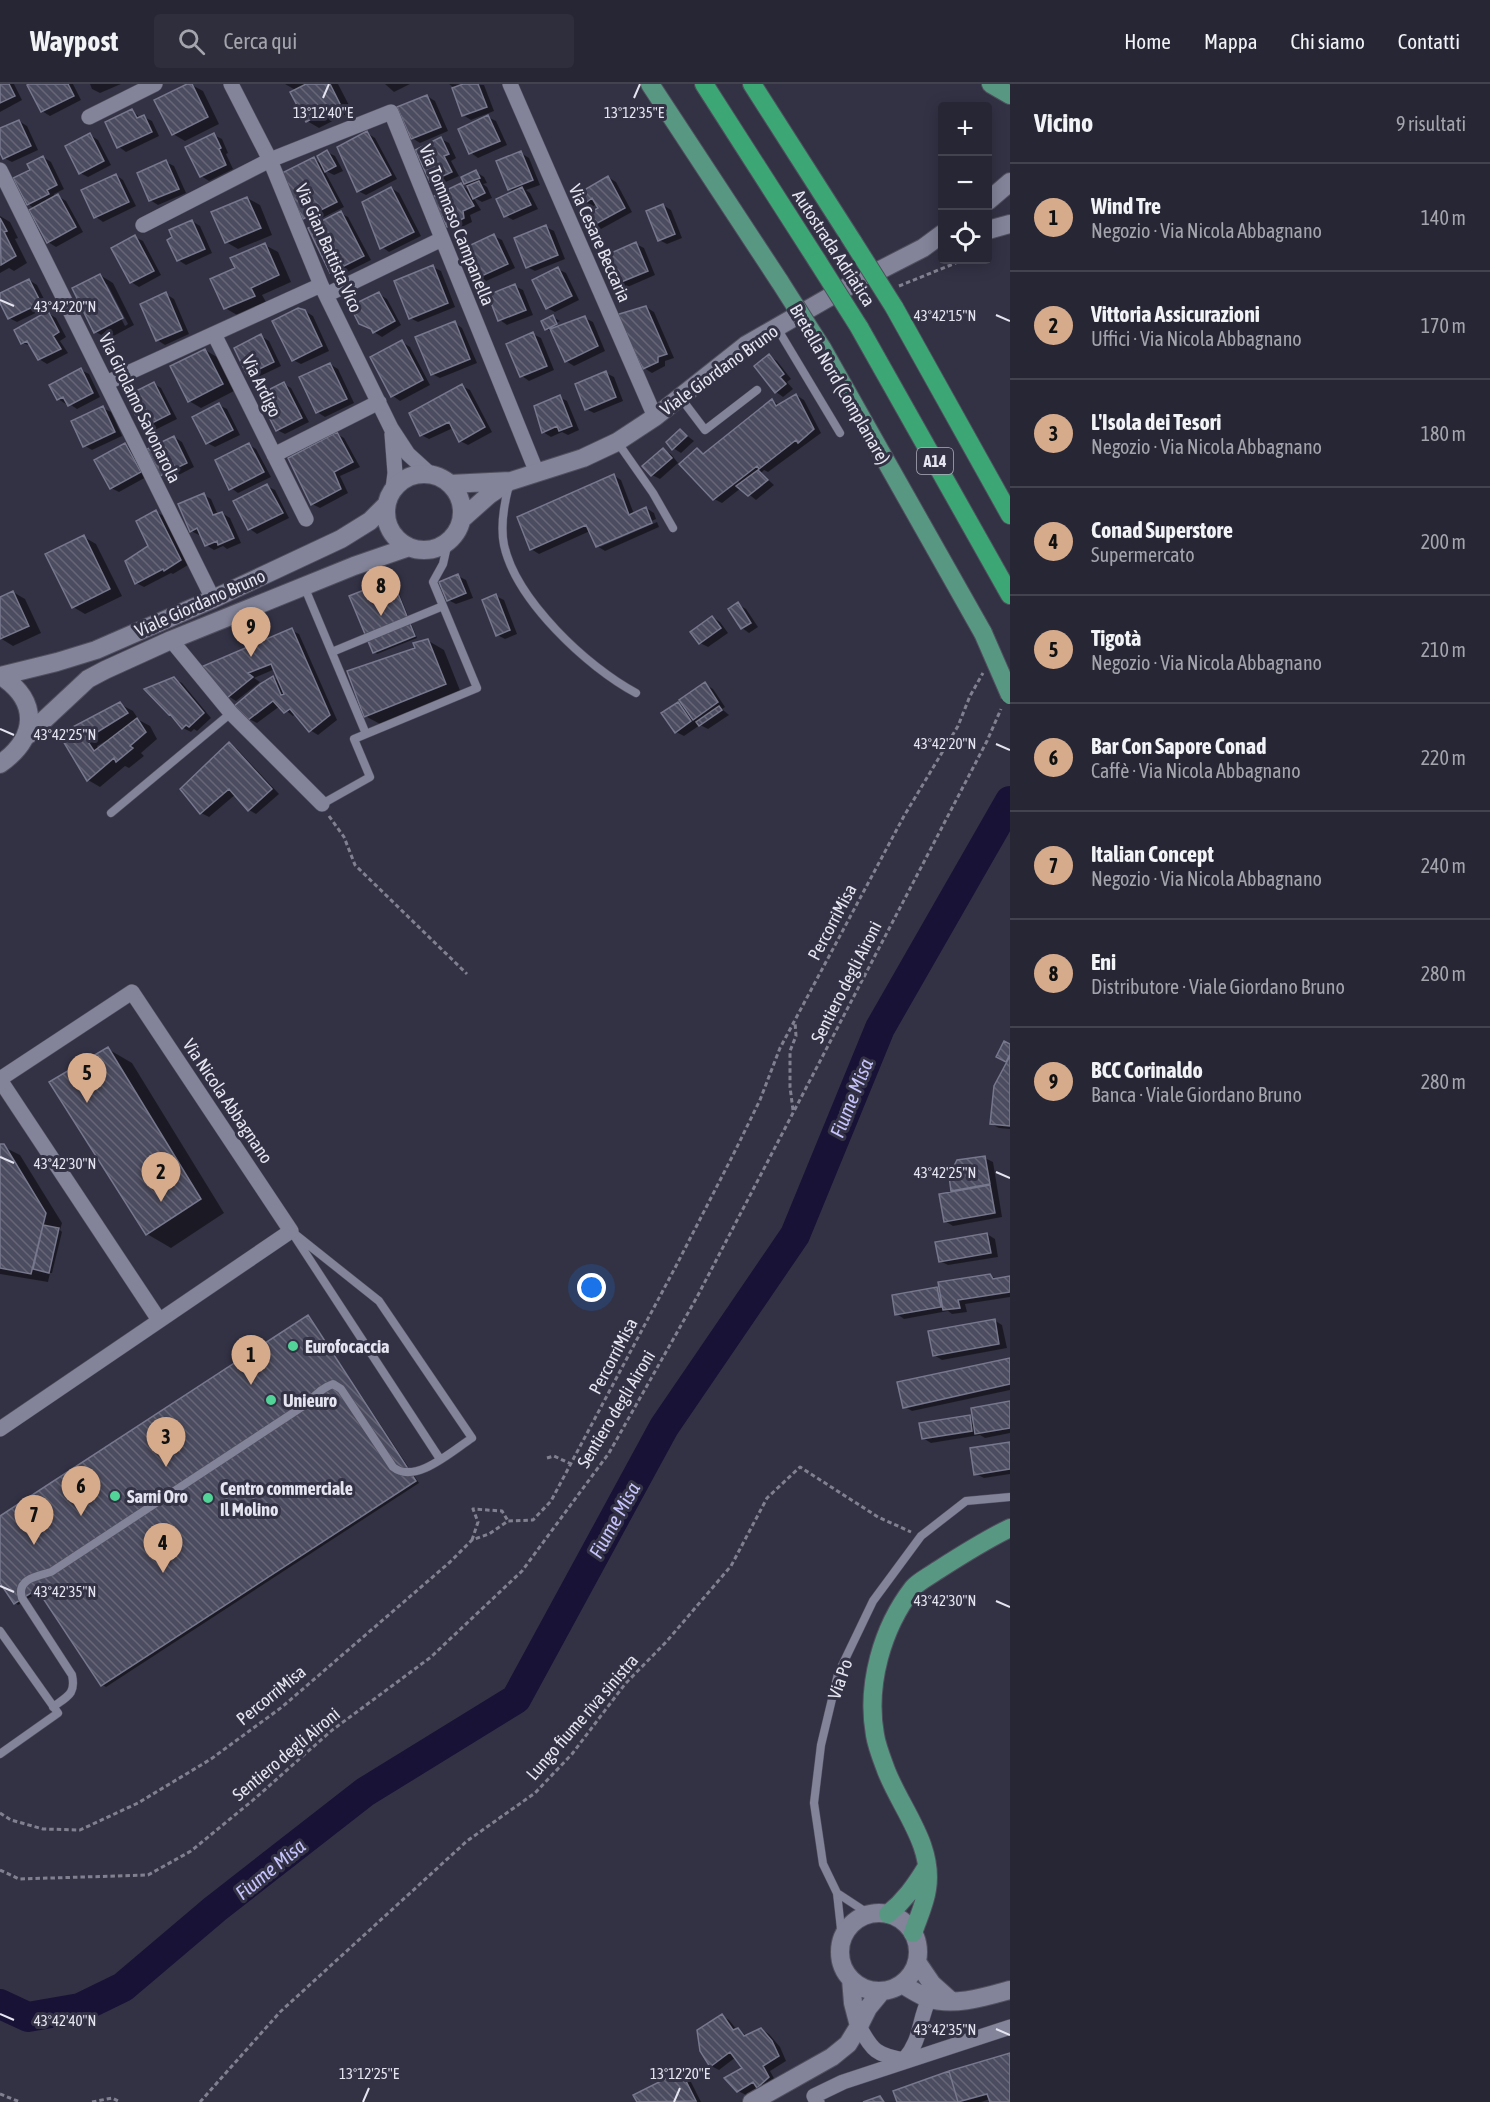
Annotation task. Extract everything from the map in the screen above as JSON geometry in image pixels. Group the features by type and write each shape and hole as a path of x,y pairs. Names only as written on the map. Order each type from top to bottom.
{"highway":[{"name":"Autostrada Adriatica","path":"704,84 859,327 1010,595"},
{"name":"Autostrada Adriatica","path":"752,84 894,307 1010,515"}],"main road":[{"name":"Bretella Nord (Complanare)","path":"650,84 822,348 983,633 1008,698"},
{"path":"992,197 1010,182"},
{"path":"992,229 1010,224"},
{"path":"923,248 938,237"},
{"path":"923,248 938,244"},
{"name":"Viale Giordano Bruno","path":"450,484 511,481 583,458 617,442 655,417 746,345 847,287 923,248"},
{"path":"430,474 441,477 450,484 458,494 462,506 462,519 457,531 448,542 429,550 409,547 398,540 390,530 386,518 389,497 409,476 430,474"},
{"name":"Viale Giordano Bruno","path":"462,519 489,495 511,481"},
{"name":"Viale Giordano Bruno","path":"1,676 96,650 213,599 341,539 370,521 389,497"},
{"name":"Viale Giordano Bruno","path":"0,764 88,679 171,640 383,555 409,547"},
{"name":"Viale Giordano Bruno","path":"1,676 15,685 25,699 29,714 28,735"},
{"path":"913,1933 928,1886 926,1855 916,1828 887,1772 875,1736 872,1704 878,1659 894,1621 914,1587 975,1545 1010,1528"},
{"path":"888,1914 902,1903 926,1868"},
{"path":"842,1938 848,1928 858,1919 869,1914 888,1914 907,1924 917,1942 917,1962 909,1978 902,1984 882,1991 870,1990 851,1979"},
{"name":"Via Po","path":"842,1938 841,1960 844,1971 851,1979 853,2003 860,2026"},
{"path":"917,1962 932,1984 951,2001"},
{"path":"902,1984 929,1999 951,2001 970,2000 1010,1990"},
{"path":"752,2102 832,2057 848,2044 868,2008 882,1991"}],"street":[{"path":"89,117 155,84"},
{"name":"Via Gian Battista Vico","path":"231,84 270,160 324,290 391,428 408,454 430,474"},
{"name":"Via Cesare Beccaria","path":"510,84 655,417"},
{"name":"Via Tommaso Campanella","path":"270,160 391,112 537,473"},
{"path":"143,225 270,160"},
{"name":"Via Girolamo Savonarola","path":"0,170 213,599"},
{"path":"106,382 214,334 442,239"},
{"name":"Via Ardigo","path":"214,334 306,519"},
{"path":"274,455 379,402"},
{"name":"Via Gian Battista Vico","path":"389,497 395,472 391,428"},
{"path":"171,640 231,713 322,804"},
{"name":"Via Nicola Abbagnano","path":"159,1320 0,1079 132,992 291,1231"},
{"path":"0,1429 291,1231"},
{"path":"904,2060 913,2050 923,2010 929,1999"},
{"path":"860,2026 873,2048 885,2056 904,2060"},
{"path":"817,2102 814,2096 843,2082 904,2060 1010,2027"}],"lane":[{"path":"776,326 840,433"},
{"path":"680,397 705,430 757,390"},
{"path":"617,442 653,493 673,528"},
{"path":"511,481 502,521 503,543 523,589 573,646 602,672 636,693"},
{"path":"322,804 370,777 354,739 477,688 433,582 443,564 448,542"},
{"path":"304,586 366,734"},
{"path":"332,652 443,606"},
{"path":"111,813 231,713"},
{"path":"291,1231 440,1459"},
{"path":"53,1707 70,1695 74,1685 72,1675 22,1598 20,1591 22,1584 30,1578 51,1572 59,1567 305,1406 327,1386 333,1384 341,1389 393,1467 398,1471 411,1473 425,1469 472,1438 379,1301 291,1231"},
{"name":"Via Po","path":"842,1938 837,1893 823,1864 814,1803 821,1745 838,1674 873,1601 921,1536 966,1501 1010,1497"},
{"path":"0,1631 58,1713 0,1754"},
{"path":"837,1893 869,1914"}],"path":[{"name":"PercorriMisa","path":"0,1813 11,1820 43,1829 80,1830 138,1803 210,1759 282,1707 450,1562 472,1540 489,1534 508,1521 533,1520 550,1501 728,1165 760,1100 780,1048 904,816 958,726 970,696 985,669"},
{"name":"Sentiero degli Aironi","path":"0,1870 19,1879 148,1875 191,1851 331,1731 440,1649 522,1571 609,1452 697,1297 1008,698"},
{"path":"322,804 344,837 355,865 467,974"},
{"path":"793,1112 790,1051 796,1036 795,1020"},
{"path":"547,1458 554,1456 571,1464"},
{"name":"Lungo fiume riva sinistra","path":"200,2102 280,2012 467,1841 535,1793 572,1754 626,1684 667,1641 730,1566 767,1498 800,1467 878,1517 921,1536"},
{"path":"472,1540 478,1522 473,1509 502,1511 508,1521"},
{"path":"0,2094 20,2102"},
{"path":"92,2102 112,2098 120,2102"}],"building":[{"path":"0,84 9,84 15,96 0,103"},
{"path":"68,84 74,96 41,112 27,85"},
{"path":"187,84 192,84 208,117 172,135 154,100"},
{"path":"306,84 330,84 340,104 306,122 290,92"},
{"path":"463,84 478,84 487,107 462,116 452,88"},
{"path":"427,95 441,127 411,139 397,107"},
{"path":"132,109 137,118 144,115 152,132 117,148 105,122"},
{"path":"488,115 500,141 469,154 458,129"},
{"path":"19,120 31,146 3,159 0,153 0,128"},
{"path":"367,131 391,175 357,192 337,147"},
{"path":"90,133 104,161 79,174 65,146"},
{"path":"214,133 226,165 200,177 185,147"},
{"path":"441,137 449,154 444,156 452,172 430,182 415,150"},
{"path":"327,150 336,166 325,172 317,156"},
{"path":"521,151 533,180 508,190 496,161"},
{"path":"43,156 57,185 47,190 49,194 27,205 13,178 30,170 27,164"},
{"path":"314,157 337,202 303,219 280,174"},
{"path":"166,160 179,189 149,201 137,173"},
{"path":"476,170 480,178 464,184 461,177"},
{"path":"116,174 129,202 94,218 81,190"},
{"path":"608,176 625,208 592,226 588,214 598,208 592,198 584,204 579,193"},
{"path":"479,181 485,193 473,199 467,186"},
{"path":"461,183 474,206 463,211 464,218 447,227 432,197"},
{"path":"391,187 414,232 380,249 362,202"},
{"path":"522,187 531,205 504,217 496,199"},
{"path":"58,194 76,227 47,243 29,210"},
{"path":"247,197 261,228 225,243 211,212"},
{"path":"663,204 675,234 658,241 646,211"},
{"path":"341,211 364,256 330,273 308,228"},
{"path":"0,218 16,256 1,265"},
{"path":"192,220 205,249 177,261 167,240 172,237 169,230"},
{"path":"546,225 558,255 526,268 514,238"},
{"path":"494,234 508,264 475,279 462,249"},
{"path":"135,235 154,271 130,283 111,248"},
{"path":"636,242 648,271 614,285 602,257"},
{"path":"265,243 279,275 251,288 255,296 224,309 210,279 235,268 230,258"},
{"path":"433,265 448,303 409,319 394,281"},
{"path":"558,267 572,296 546,309 532,280"},
{"path":"100,274 123,318 94,333 72,288"},
{"path":"29,279 41,303 8,319 0,303 0,293"},
{"path":"515,284 526,310 498,321 488,295"},
{"path":"166,292 182,330 156,341 140,304"},
{"path":"379,292 395,321 373,333 371,329 359,324 350,306"},
{"path":"646,306 667,354 658,357 658,362 643,369 616,315"},
{"path":"298,308 305,310 322,346 292,361 272,321"},
{"path":"48,311 59,332 53,336 61,349 38,360 27,341 21,344 14,330"},
{"path":"553,315 557,324 545,330 541,321"},
{"path":"585,316 598,346 565,362 550,329"},
{"path":"455,321 470,359 431,375 415,337"},
{"path":"533,332 547,366 520,377 506,344"},
{"path":"261,334 274,362 247,375 234,348"},
{"path":"402,340 423,380 391,397 370,357"},
{"path":"205,349 223,384 188,402 170,366"},
{"path":"769,354 784,374 780,377 786,384 775,393 754,366"},
{"path":"330,363 347,399 316,413 299,377"},
{"path":"81,368 93,393 68,406 63,397 57,400 49,385"},
{"path":"606,371 616,397 585,410 575,384"},
{"path":"154,382 170,414 142,428 126,396"},
{"path":"284,382 302,418 276,431 258,395"},
{"path":"462,384 485,427 459,442 449,422 420,436 409,413"},
{"path":"796,394 814,429 798,443 796,440 759,469 757,466 713,500 679,464 697,448 703,454 772,399 776,406"},
{"path":"560,395 572,426 559,431 557,426 542,433 534,406"},
{"path":"219,403 233,430 206,444 192,417"},
{"path":"103,406 115,432 83,447 71,421"},
{"path":"680,429 687,436 672,450 666,442"},
{"path":"337,432 353,462 334,472 341,489 311,505 288,458"},
{"path":"174,436 187,463 160,476 147,449"},
{"path":"125,443 141,472 110,489 94,460"},
{"path":"249,443 264,472 229,490 215,460"},
{"path":"663,448 672,458 651,476 642,466"},
{"path":"758,470 768,480 748,496 736,486"},
{"path":"614,474 629,515 646,507 652,523 596,547 586,525 530,550 517,517"},
{"path":"267,484 283,513 248,530 233,501"},
{"path":"204,493 213,515 222,512 234,538 218,545 217,541 205,546 197,528 190,532 178,504"},
{"path":"156,510 181,560 164,571 163,569 135,584 125,561 148,546 136,521"},
{"path":"84,535 110,589 72,608 45,554"},
{"path":"458,574 466,593 447,601 439,582"},
{"path":"392,579 415,636 373,653 349,596"},
{"path":"13,591 29,626 0,639 0,597"},
{"path":"496,594 510,630 496,636 482,600"},
{"path":"738,602 751,623 741,629 728,609"},
{"path":"712,616 721,628 699,644 690,632"},
{"path":"292,628 330,715 309,732 290,709 284,713 273,701 248,720 233,707 273,676 281,695 284,694 271,664 248,673 253,677 227,698 201,667"},
{"path":"428,639 446,684 364,717 347,671 415,648 413,643"},
{"path":"174,677 204,713 189,727 186,725 182,729 144,689"},
{"path":"705,682 718,702 693,720 679,700"},
{"path":"120,702 128,713 86,739 94,751 137,718 146,732 130,746 133,748 116,762 114,758 87,781 63,741 67,730"},
{"path":"678,702 691,721 675,733 661,713"},
{"path":"719,706 722,710 699,726 696,722"},
{"path":"229,742 272,789 248,811 229,789 200,814 180,789"},
{"path":"1004,1041 1010,1044 1010,1054 1006,1062 996,1057"},
{"path":"108,1047 201,1199 146,1235 49,1082"},
{"path":"1010,1056 1010,1126 990,1124 994,1086"},
{"path":"0,1144 4,1144 46,1213 31,1274 0,1268"},
{"path":"985,1156 990,1184 951,1191 949,1176 957,1160"},
{"path":"990,1185 995,1213 944,1222 939,1194"},
{"path":"43,1225 59,1228 49,1273 33,1269"},
{"path":"987,1233 991,1253 939,1262 935,1242"},
{"path":"990,1274 993,1279 1010,1276 1010,1292 958,1300 960,1308 943,1310 938,1282"},
{"path":"937,1287 941,1307 895,1315 892,1295"},
{"name":"Centro commerciale Il Molino","path":"308,1315 416,1481 101,1686 37,1589 14,1604 0,1583 0,1516"},
{"path":"995,1319 999,1344 933,1356 928,1331"},
{"path":"1010,1358 1010,1384 903,1408 897,1382"},
{"path":"1010,1401 1010,1428 975,1434 971,1408"},
{"path":"970,1415 972,1431 922,1439 919,1423"},
{"path":"1010,1442 1010,1469 974,1475 970,1448"},
{"path":"722,2014 733,2030 738,2028 744,2036 761,2028 772,2041 779,2056 763,2066 769,2077 757,2088 753,2082 737,2092 724,2078 742,2068 730,2052 710,2067 700,2051 697,2030"},
{"path":"1010,2053 1010,2102 990,2102 987,2094 958,2102 949,2071"},
{"path":"681,2071 696,2101 637,2102 633,2095"},
{"path":"949,2071 958,2102 897,2102 893,2091"},
{"path":"880,2096 884,2102 863,2102"}],"waterway":[{"name":"Fiume Misa","path":"0,2004 28,2017 80,2008 123,1987 215,1909 365,1792 516,1699 664,1427 795,1235 880,1028 1010,801"}],"place":[{"name":"Eni","path":"381,616"},
{"name":"BCC Corinaldo","path":"251,657"},
{"name":"Tigotà","path":"87,1103"},
{"name":"Vittoria Assicurazioni","path":"161,1202"},
{"name":"Eurofocaccia","path":"293,1346"},
{"name":"Wind Tre","path":"251,1385"},
{"name":"Unieuro","path":"271,1400"},
{"name":"L'Isola dei Tesori","path":"166,1467"},
{"name":"Sarni Oro","path":"115,1496"},
{"name":"Centro commerciale Il Molino","path":"208,1498"},
{"name":"Bar Con Sapore Conad","path":"81,1516"},
{"name":"Italian Concept","path":"34,1545"},
{"name":"Conad Superstore","path":"163,1573"}]}
